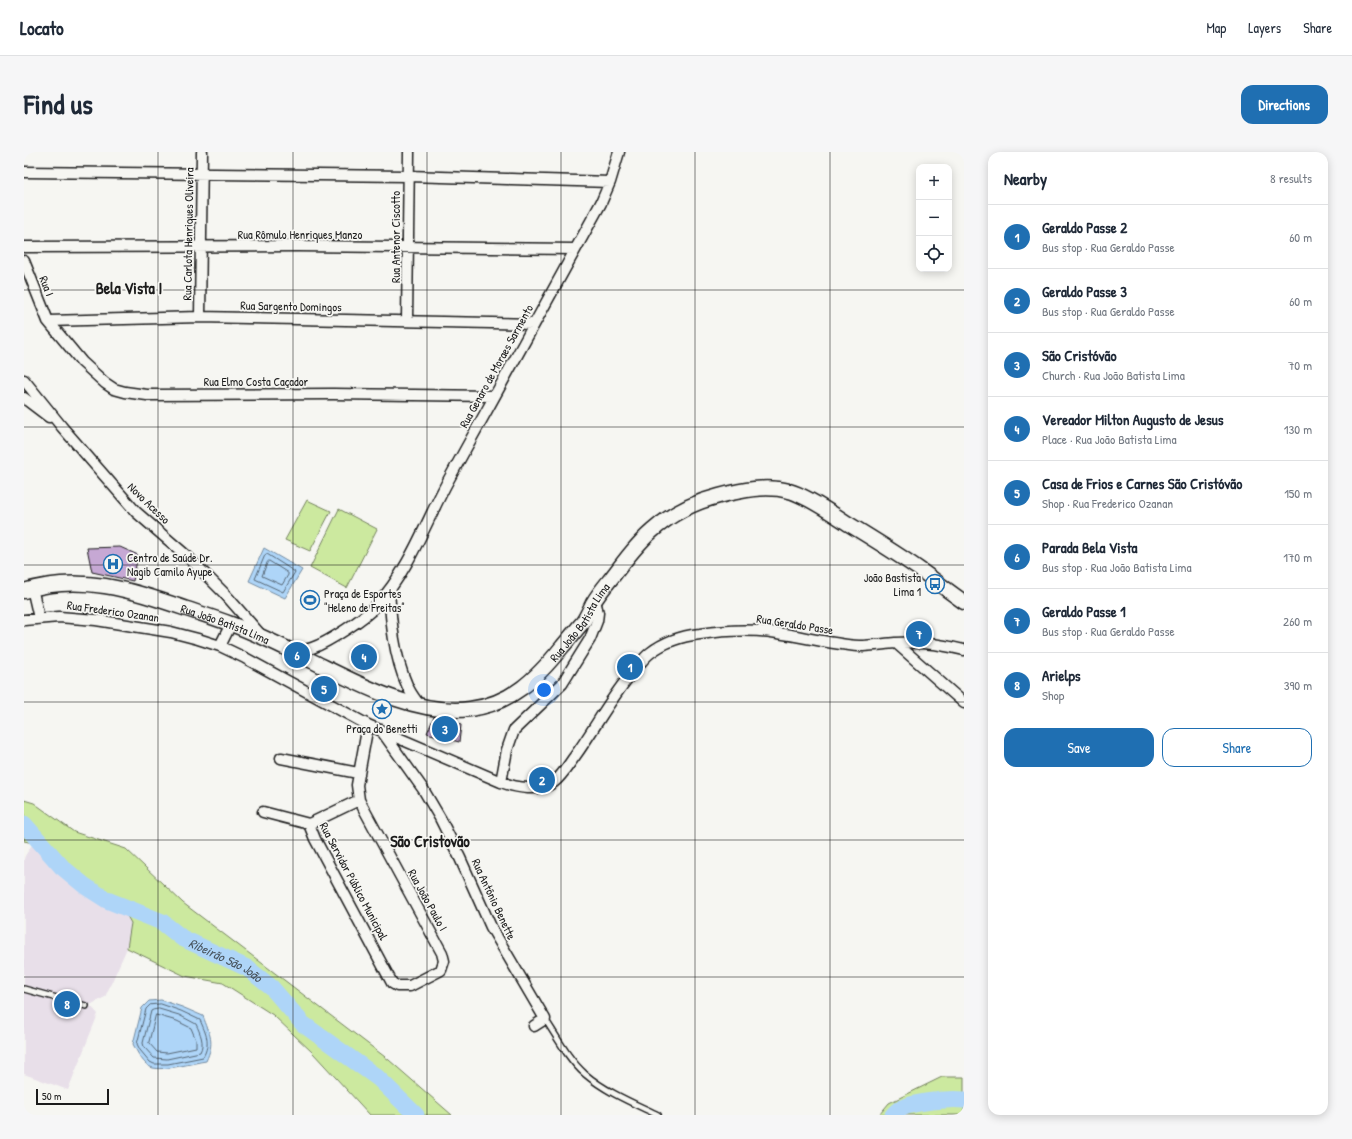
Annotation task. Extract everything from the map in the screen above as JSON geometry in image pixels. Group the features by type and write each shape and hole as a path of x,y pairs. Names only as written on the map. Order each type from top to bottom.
{"street":[{"name":"Rua Carlota Henriques Oliveira","path":"200,317 202,152"},
{"name":"Rua Antenor Ciscotto","path":"408,152 408,321"},
{"name":"Rua Genaro de Moraes Sarmento","path":"294,652 310,649 337,634 363,617 376,606 389,590 410,556 448,481 533,324 601,203 610,182 619,152"},
{"path":"24,172 408,176 610,182"},
{"name":"Rua Rômulo Henriques Manzo","path":"24,247 298,246 575,249"},
{"name":"Rua I","path":"24,261 48,321"},
{"name":"Rua Sargento Domingos","path":"48,321 200,317 533,324"},
{"name":"Rua Elmo Costa Caçador","path":"48,321 93,373 114,390 125,392 147,395 334,394 494,396"},
{"name":"Novo Acesso","path":"24,380 62,427 136,512 188,557 224,593 262,637"},
{"path":"24,398 62,427"},
{"name":"Rua João Batista Lima","path":"28,590 74,583 108,586 128,590 230,624 262,637 343,676 396,699 420,706 454,711 466,710 491,704 506,698 522,688 542,671 584,620 595,600 630,552 651,531 672,515 710,498 733,492 760,488 792,491 902,558 964,602"},
{"path":"28,590 39,618"},
{"path":"389,590 392,627 400,668 408,687 420,706"},
{"path":"501,782 507,750 514,730 562,684 590,639 597,621 598,613 595,600"},
{"name":"Rua Frederico Ozanan","path":"24,620 59,617 96,620 171,632 220,646 368,725 501,782"},
{"path":"220,646 230,624"},
{"name":"Rua Geraldo Passe","path":"501,782 513,786 532,788 544,786 554,782 586,740 627,678 649,654 668,642 691,635 715,631 750,630 778,633 837,644 861,646 896,643 925,643 964,650"},
{"path":"896,643 964,703"},
{"name":"Rua João Paulo I","path":"368,725 358,773 357,786 359,800 442,953 444,961 440,970 410,986"},
{"name":"Rua Antônio Benette","path":"381,730 423,789 440,818 491,927 545,1019"},
{"path":"281,758 358,773"},
{"name":"Rua Servidor Público Municipal","path":"359,800 309,824 315,839 392,983 397,986 410,986"},
{"path":"263,812 309,824"},
{"path":"534,1026 545,1019"}],"lane":[{"path":"24,989 86,1006"},
{"path":"545,1019 567,1053 585,1074 620,1097 658,1115"}],"shaded area":[{"path":"36,838 62,867 85,886 111,901 114,906 127,916 131,923 127,948 105,997 90,1005 98,1014 68,1090 24,1074 24,859"}],"green space":[{"path":"307,500 331,511 310,551 285,540"},
{"path":"339,509 377,529 347,588 310,568"},
{"path":"24,800 34,803 74,832 126,849 183,903 389,1060 452,1115 370,1115 313,1053 273,1015 223,983 185,976 127,948 131,923 127,916 33,843 24,841"},
{"path":"942,1077 964,1077 964,1115 879,1115 889,1103"}],"water":[{"path":"264,548 302,570 285,598 249,581"},
{"path":"161,1000 203,1016 211,1043 206,1061 158,1069 150,1067 141,1058 133,1044 142,1008 149,1001"}],"building":[{"name":"Centro de Saúde Dr. Nagib Camilo Ayupe","path":"120,547 138,555 133,581 92,572 87,548"},
{"path":"434,717 443,718 461,725 459,742 427,733"}],"waterway":[{"name":"Ribeirão São João","path":"24,824 62,867 85,886 107,900 162,922 182,938 247,968 272,988 303,1024 378,1078 416,1115"},
{"name":"Ribeirão São João","path":"893,1115 899,1109 913,1104 941,1100 964,1100"}],"place":[{"name":"Centro de Saúde Dr. Nagib Camilo Ayupe","path":"113,564"},
{"name":"João Bastista Lima 1","path":"935,584"},
{"name":"Praça de Esportes \"Heleno de Freitas\"","path":"310,600"},
{"name":"Geraldo Passe 1","path":"919,634"},
{"name":"Parada Bela Vista","path":"297,655"},
{"name":"Vereador Milton Augusto de Jesus","path":"364,657"},
{"name":"Geraldo Passe 2","path":"630,667"},
{"name":"Casa de Frios e Carnes São Cristóvão","path":"324,689"},
{"name":"Praça do Benetti","path":"382,709"},
{"name":"São Cristóvão","path":"445,729"},
{"name":"Geraldo Passe 3","path":"542,780"},
{"name":"Arielps","path":"67,1004"}],"district":[{"name":"Bela Vista I","path":"129,288"},
{"name":"São Cristovão","path":"430,841"}]}
